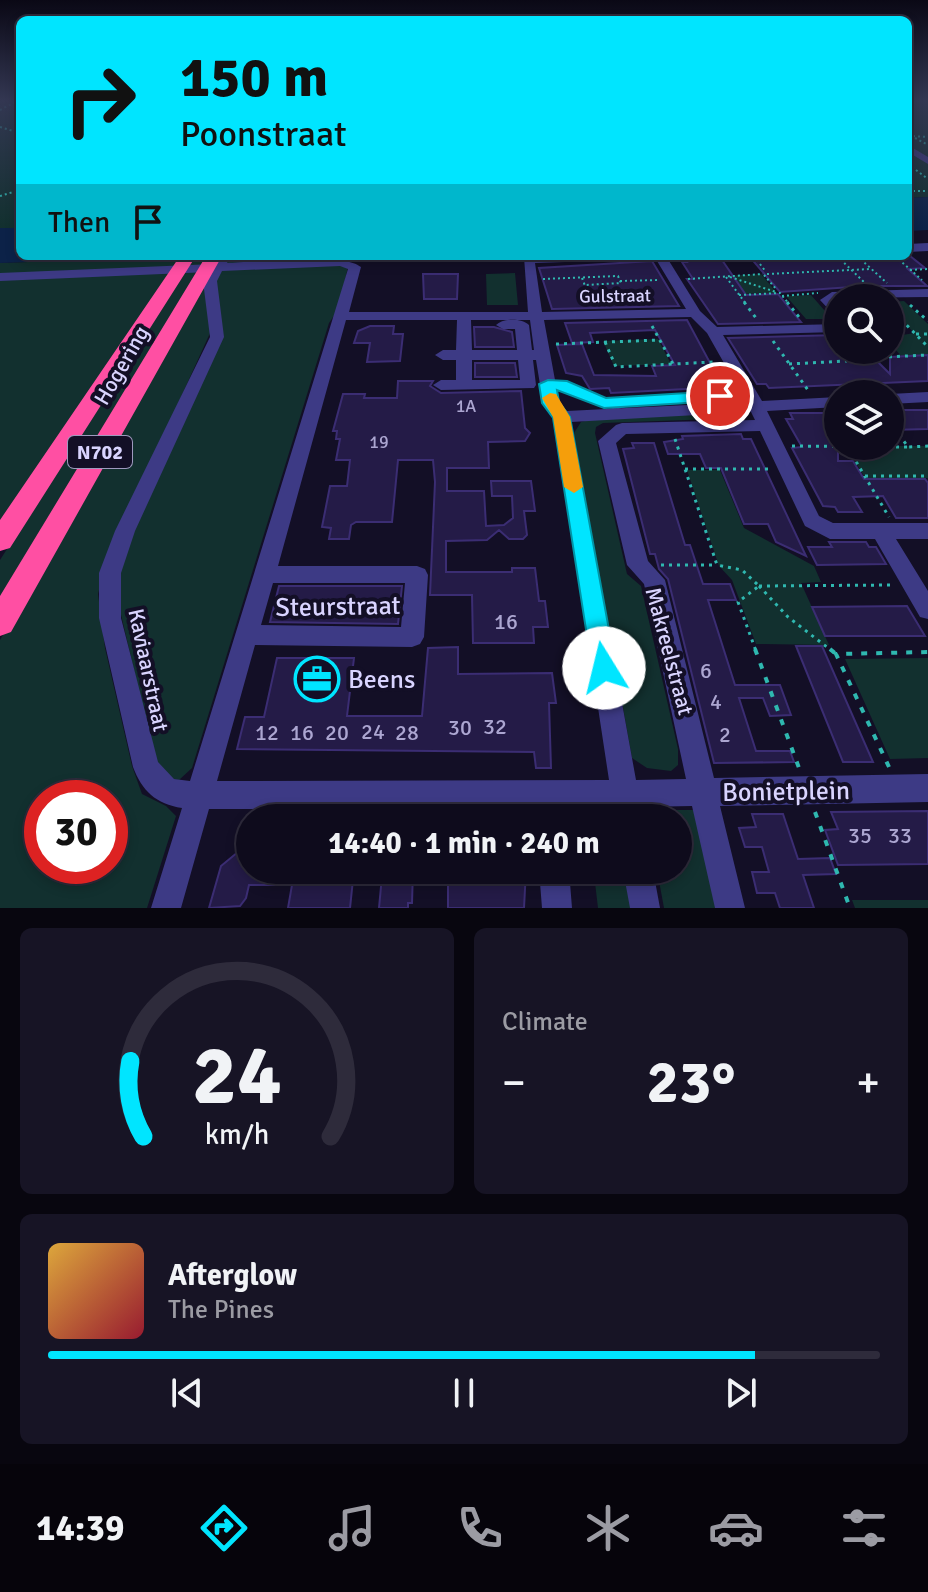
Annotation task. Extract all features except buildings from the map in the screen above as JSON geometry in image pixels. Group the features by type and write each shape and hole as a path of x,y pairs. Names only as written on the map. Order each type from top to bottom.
{"highway":[{"name":"Hogering","path":"0,541 185,260"},
{"name":"Hogering","path":"0,623 204,280 212,260"}],"street":[{"path":"204,280 222,260"},
{"path":"528,260 551,403 562,417 627,804"},
{"path":"663,260 695,313 713,331 757,409 812,521 830,531 928,531"},
{"path":"0,277 349,263"},
{"name":"Steurstraat","path":"166,908 355,267 349,263"},
{"name":"Kaviaarstraat","path":"199,795 174,794 155,785 146,767 110,618 110,573 125,531 217,337 204,280"},
{"path":"904,294 928,293"},
{"name":"Gulstraat","path":"536,316 695,313"},
{"path":"341,316 522,325 528,385 441,385"},
{"path":"444,325 464,320 536,316"},
{"path":"464,320 464,385"},
{"path":"713,331 824,328"},
{"path":"443,355 525,355 542,350"},
{"path":"548,384 561,385 604,403 757,409"},
{"path":"904,398 928,397"},
{"path":"562,417 757,409 824,403"},
{"name":"Makreelstraat","path":"730,908 654,580 638,565 607,441 622,429 671,428 757,409"},
{"path":"889,531 928,610"},
{"name":"Steurstraat","path":"248,635 412,637 417,575 266,574"},
{"name":"Bonietplein","path":"638,804 703,792 928,788"},
{"name":"Bonietplein","path":"199,795 485,804"},
{"path":"555,884 557,908"},
{"path":"641,884 645,908"}],"path":[{"path":"349,263 403,260"},
{"path":"756,260 800,318"},
{"path":"841,260 866,284"},
{"path":"861,260 887,284"},
{"path":"899,260 928,286"},
{"path":"585,285 871,269"},
{"path":"910,270 928,269"},
{"path":"531,280 618,276 620,281"},
{"path":"728,277 781,294"},
{"path":"728,277 817,403"},
{"path":"582,278 597,315"},
{"path":"739,295 824,295"},
{"path":"904,299 927,320"},
{"path":"645,314 673,364"},
{"path":"904,322 928,347"},
{"path":"916,334 928,334"},
{"path":"542,350 605,342 660,340"},
{"path":"605,342 616,367 730,362"},
{"path":"904,356 928,355"},
{"path":"789,364 824,362"},
{"path":"671,428 717,565"},
{"path":"904,441 908,447"},
{"path":"776,446 824,447"},
{"path":"904,447 928,446"},
{"path":"855,460 889,531"},
{"path":"685,469 787,469"},
{"path":"865,476 928,476"},
{"path":"638,565 717,565 742,570 788,617 836,654 899,788"},
{"path":"850,908 738,602 759,586 913,584"},
{"path":"836,654 928,652"}],"green space":[{"path":"0,143 16,143 16,228 0,228"},
{"path":"912,143 928,143 928,197 912,198"},
{"path":"81,260 348,260 0,274 0,263"},
{"path":"339,263 348,267 338,310 329,323 192,768 179,780 159,776 118,602 121,559 221,341 214,281 222,268"},
{"path":"201,268 0,603 0,560 185,269"},
{"path":"172,269 0,531 0,278"},
{"path":"515,273 518,305 487,305 486,274"},
{"path":"761,274 777,293 740,294 726,276"},
{"path":"206,279 211,331 106,562 98,594 105,648 132,766 142,794 166,806 176,816 147,908 0,908 0,640"},
{"path":"811,295 824,310 824,319 806,319 786,296"},
{"path":"904,301 928,324 928,355 904,356 904,335 914,333 904,322"},
{"path":"658,339 671,364 614,366 603,341"},
{"path":"739,412 742,418 603,423 596,427 627,574 641,586 678,749 678,765 671,771 647,768 632,758 574,433 581,422 589,420"},
{"path":"904,446 928,446 928,478 865,478 854,460 904,460"},
{"path":"687,470 720,470 744,528 814,566 821,582 801,583 829,645 756,644 732,580 719,566"},
{"path":"928,658 928,758 890,759 845,659"},
{"path":"692,810 695,810 721,908 664,908 660,884 692,884"},
{"path":"595,884 629,884 633,908 598,908"},
{"path":"852,900 928,900 928,908 855,908"}],"water":[{"path":"928,197 928,230 912,231 912,198"},
{"path":"0,228 16,228 16,260 81,260 0,263"}],"slow traffic":[{"path":"550,398 562,417 574,487"}],"place":[{"name":"Beens","path":"317,679"}],"route":[{"path":"604,668 562,417 551,403 548,384 561,385 604,403 720,396"}]}
